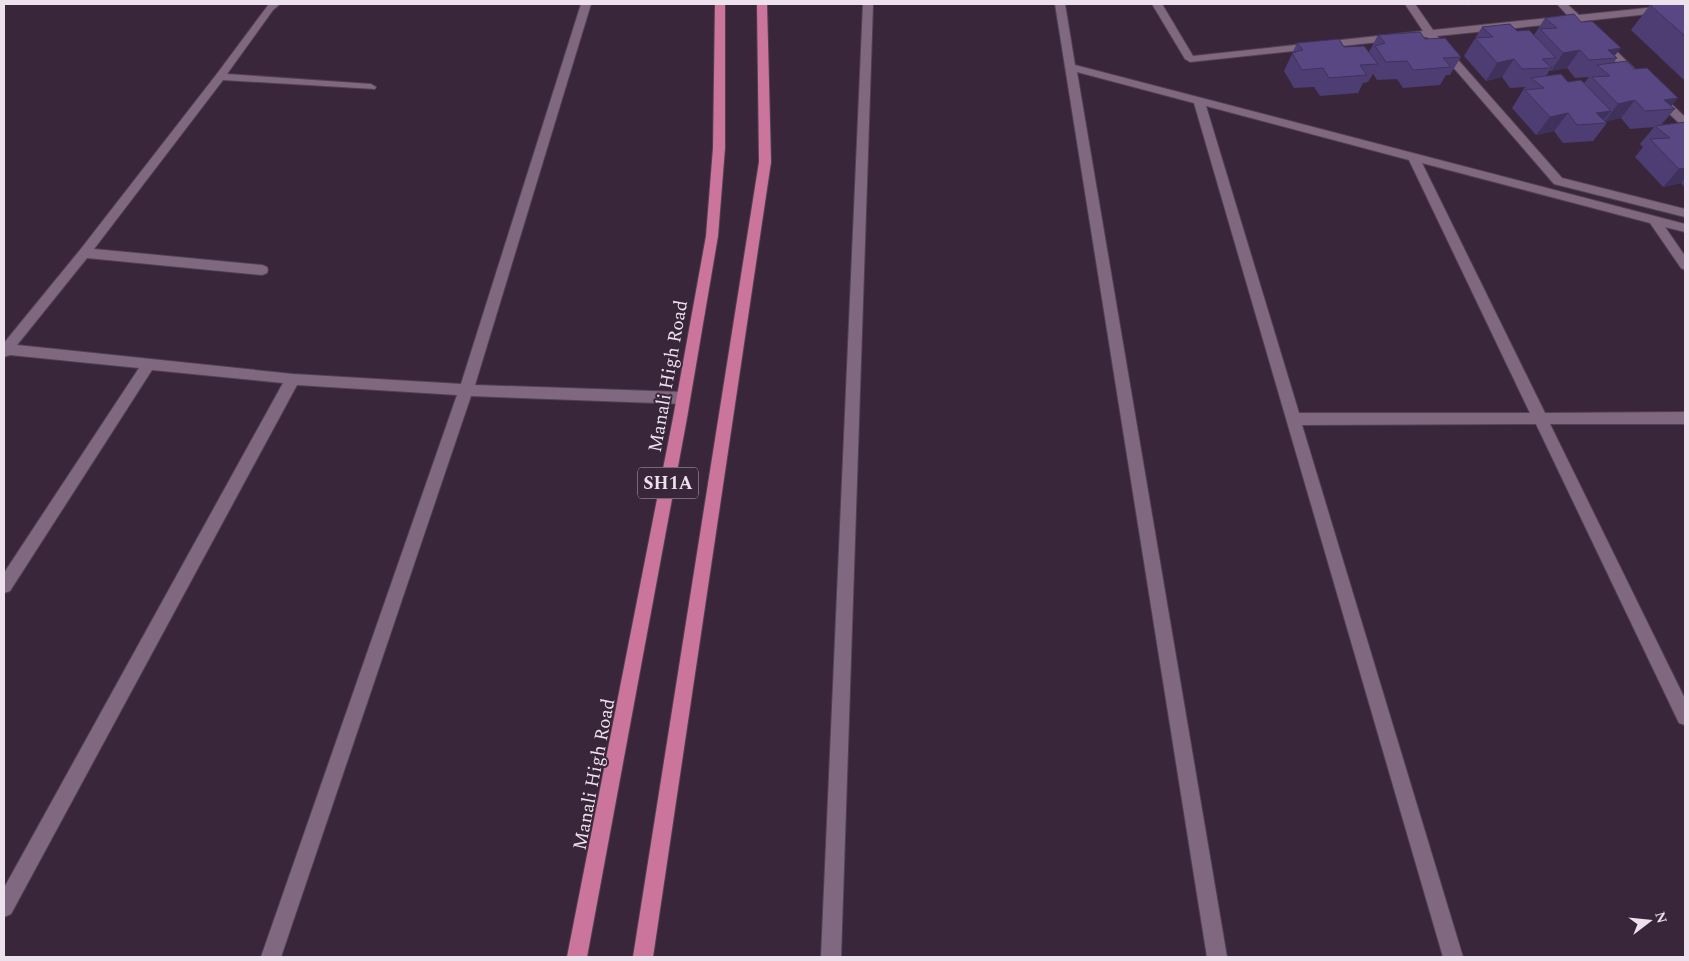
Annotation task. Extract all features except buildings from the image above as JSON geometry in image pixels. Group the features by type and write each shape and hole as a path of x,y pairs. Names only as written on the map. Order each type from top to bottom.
{"main road":[{"name":"Manali High Road","path":"577,957 712,236 720,148 720,4"},
{"name":"SH1A","path":"643,957 765,162 762,4"}],"street":[{"path":"5,351 84,253 220,77 269,8 275,4"},
{"path":"271,957 466,390 586,4"},
{"path":"831,957 868,4"},
{"path":"1060,4 1217,957"},
{"path":"1157,4 1190,60 1685,7"},
{"path":"1410,4 1430,34 1558,181 1685,213"},
{"path":"1562,4 1685,123"},
{"path":"1070,68 1685,228"},
{"path":"220,77 371,87"},
{"path":"1199,102 1453,957"},
{"path":"1414,158 1685,718"},
{"path":"1654,220 1685,265"},
{"path":"84,253 262,270"},
{"path":"5,351 293,379 466,390 683,398"},
{"path":"4,586 148,365"},
{"path":"4,907 293,379"},
{"path":"1294,419 1685,418"}]}
